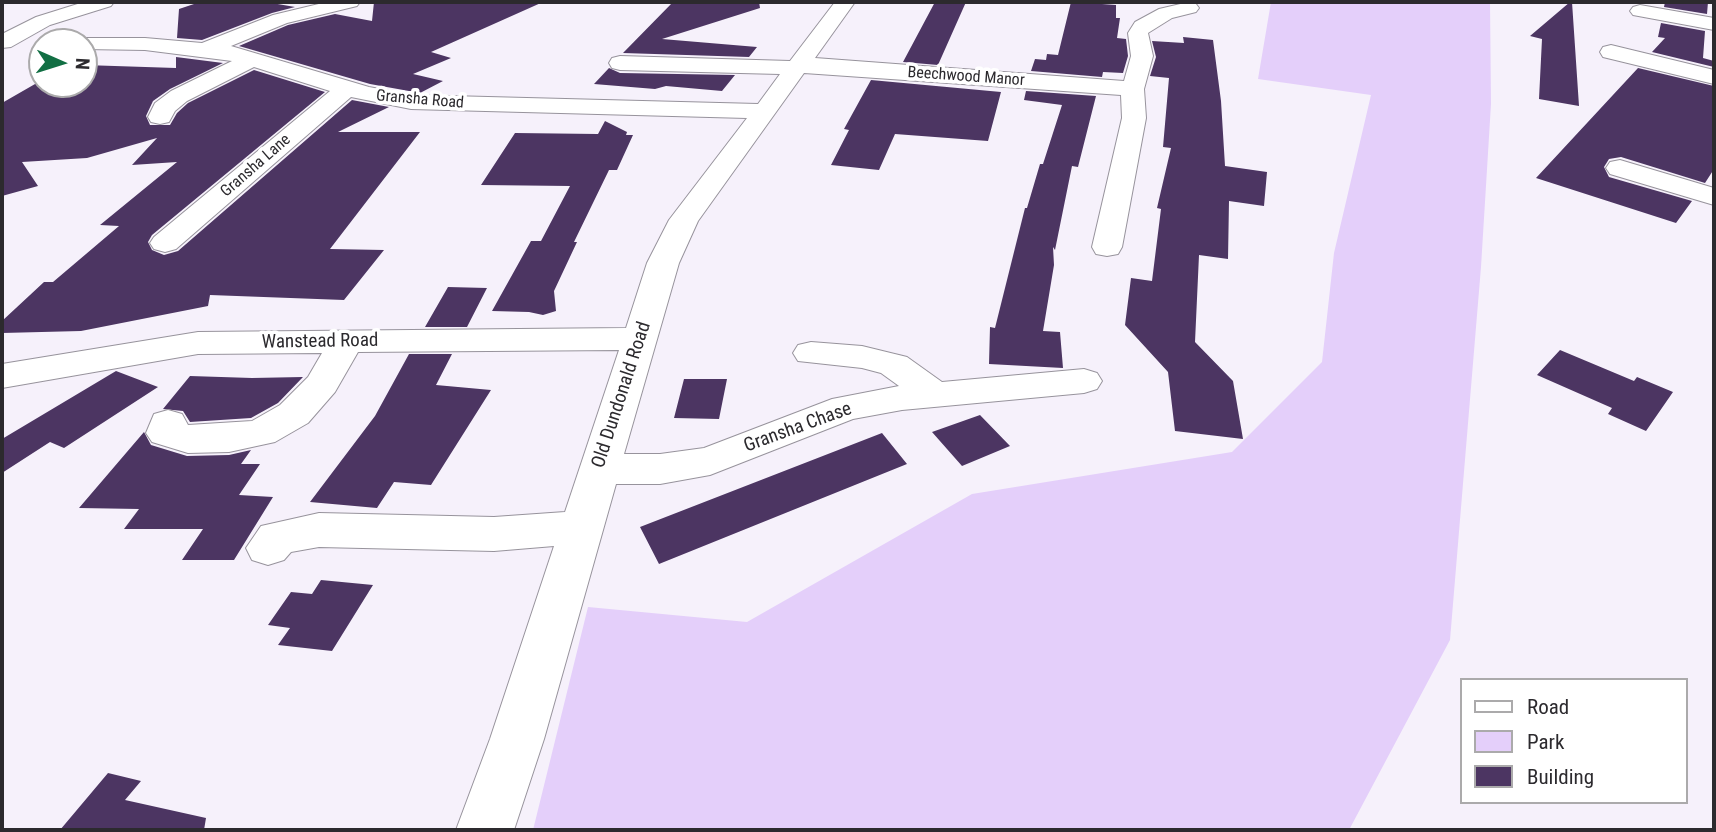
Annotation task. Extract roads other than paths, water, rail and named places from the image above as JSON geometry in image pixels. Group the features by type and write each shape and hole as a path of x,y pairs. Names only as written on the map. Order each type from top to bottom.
{"street":[{"path":"2,42 43,21 104,2"},
{"path":"206,49 280,19 350,2"},
{"path":"835,2 844,2"},
{"name":"Old Dundonald Road","path":"485,830 517,739 663,263 684,220 844,2"},
{"path":"1107,247 1134,118 1132,89 1142,56 1138,33 1142,26 1166,13 1189,8"},
{"path":"1640,11 1714,24"},
{"path":"2,42 28,43"},
{"name":"Gransha Road","path":"98,44 206,49 253,59 346,89 411,102 649,119 762,111"},
{"path":"673,65 691,47"},
{"path":"1611,52 1714,77"},
{"path":"160,117 164,108 179,96 253,59"},
{"name":"Beechwood Manor","path":"620,63 798,66 938,86 1132,89"},
{"name":"Gransha Lane","path":"165,243 346,89"},
{"path":"1620,169 1714,197"},
{"name":"Wanstead Road","path":"2,376 198,343 640,340"},
{"path":"168,424 166,433 188,439 229,438 261,433 294,414 322,384 346,342"},
{"path":"811,353 862,358 894,365 935,395"},
{"name":"Gransha Chase","path":"598,469 660,469 710,461 845,408 935,395 1084,381"},
{"path":"268,548 277,538 318,530 494,534 580,528"}]}
